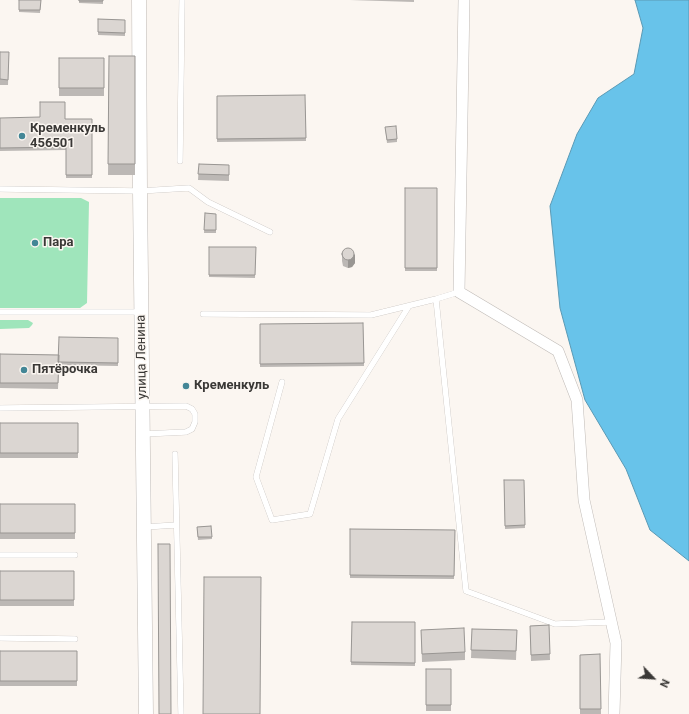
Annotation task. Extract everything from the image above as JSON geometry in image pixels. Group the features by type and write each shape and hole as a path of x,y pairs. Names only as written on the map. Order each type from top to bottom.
{"street":[{"name":"улица Ленина","path":"139,0 142,434 146,714"},
{"path":"464,0 459,292 558,351 577,400 584,500 616,643 614,714"}],"lane":[{"path":"180,161 182,0"},
{"path":"0,189 140,191 189,188 208,202 270,232"},
{"path":"203,314 371,315 459,292"},
{"path":"436,299 466,591 555,624 611,622"},
{"path":"282,382 256,477 272,520 310,514 338,419 409,306"},
{"path":"0,312 141,312"},
{"path":"0,408 186,406 192,409 196,414 192,429 186,432 142,434"},
{"path":"175,454 181,714"},
{"path":"143,528 176,526"},
{"path":"0,556 75,555"},
{"path":"0,638 75,638"}],"green space":[{"path":"0,198 81,198 89,202 87,303 80,308 0,308"},
{"path":"0,320 28,320 33,323 29,328 0,329"}],"water":[{"path":"635,0 689,0 689,561 650,530 626,469 585,400 560,308 550,206 577,134 598,98 634,74 643,28"}],"building":[{"path":"19,0 41,0 40,10 19,10"},
{"path":"103,0 103,1 79,1"},
{"path":"98,19 125,20 125,33 98,32"},
{"path":"0,52 9,52 8,80 0,79"},
{"path":"109,56 135,56 135,164 108,164"},
{"path":"59,58 104,58 104,88 59,88"},
{"path":"305,95 306,138 217,139 217,96"},
{"path":"40,102 65,102 65,119 92,119 92,175 66,175 66,147 0,148 0,118 40,117"},
{"path":"396,126 397,139 387,140 385,127"},
{"path":"199,164 229,165 229,175 198,174"},
{"path":"405,188 437,188 437,268 405,268"},
{"path":"205,213 216,214 216,230 204,230"},
{"path":"209,247 256,247 255,275 209,275"},
{"path":"346,248 350,248 354,254 350,260 346,260 342,256 342,252"},
{"path":"363,323 364,363 260,364 260,324"},
{"path":"59,337 118,338 118,363 58,362"},
{"path":"0,354 59,355 58,383 0,383"},
{"path":"0,423 78,423 78,453 0,453"},
{"path":"504,480 524,480 525,525 505,526"},
{"path":"0,504 75,504 75,533 0,533"},
{"path":"211,526 212,537 198,537 197,527"},
{"path":"350,529 455,530 454,576 350,575"},
{"path":"158,544 170,544 171,714 159,714"},
{"path":"0,571 74,571 74,600 0,600"},
{"path":"204,577 261,577 260,714 203,714"},
{"path":"352,622 415,622 415,663 351,662"},
{"path":"549,625 550,654 531,655 530,626"},
{"path":"464,628 465,652 422,654 421,630"},
{"path":"472,629 517,630 516,651 471,650"},
{"path":"0,651 77,651 77,681 0,681"},
{"path":"600,654 601,709 580,709 580,655"},
{"path":"426,669 451,669 451,705 426,705"}],"place":[{"name":"Кременкуль 456501","path":"22,136"},
{"name":"Пара","path":"35,243"},
{"name":"Пятёрочка","path":"24,370"},
{"name":"Кременкуль","path":"186,386"}]}
